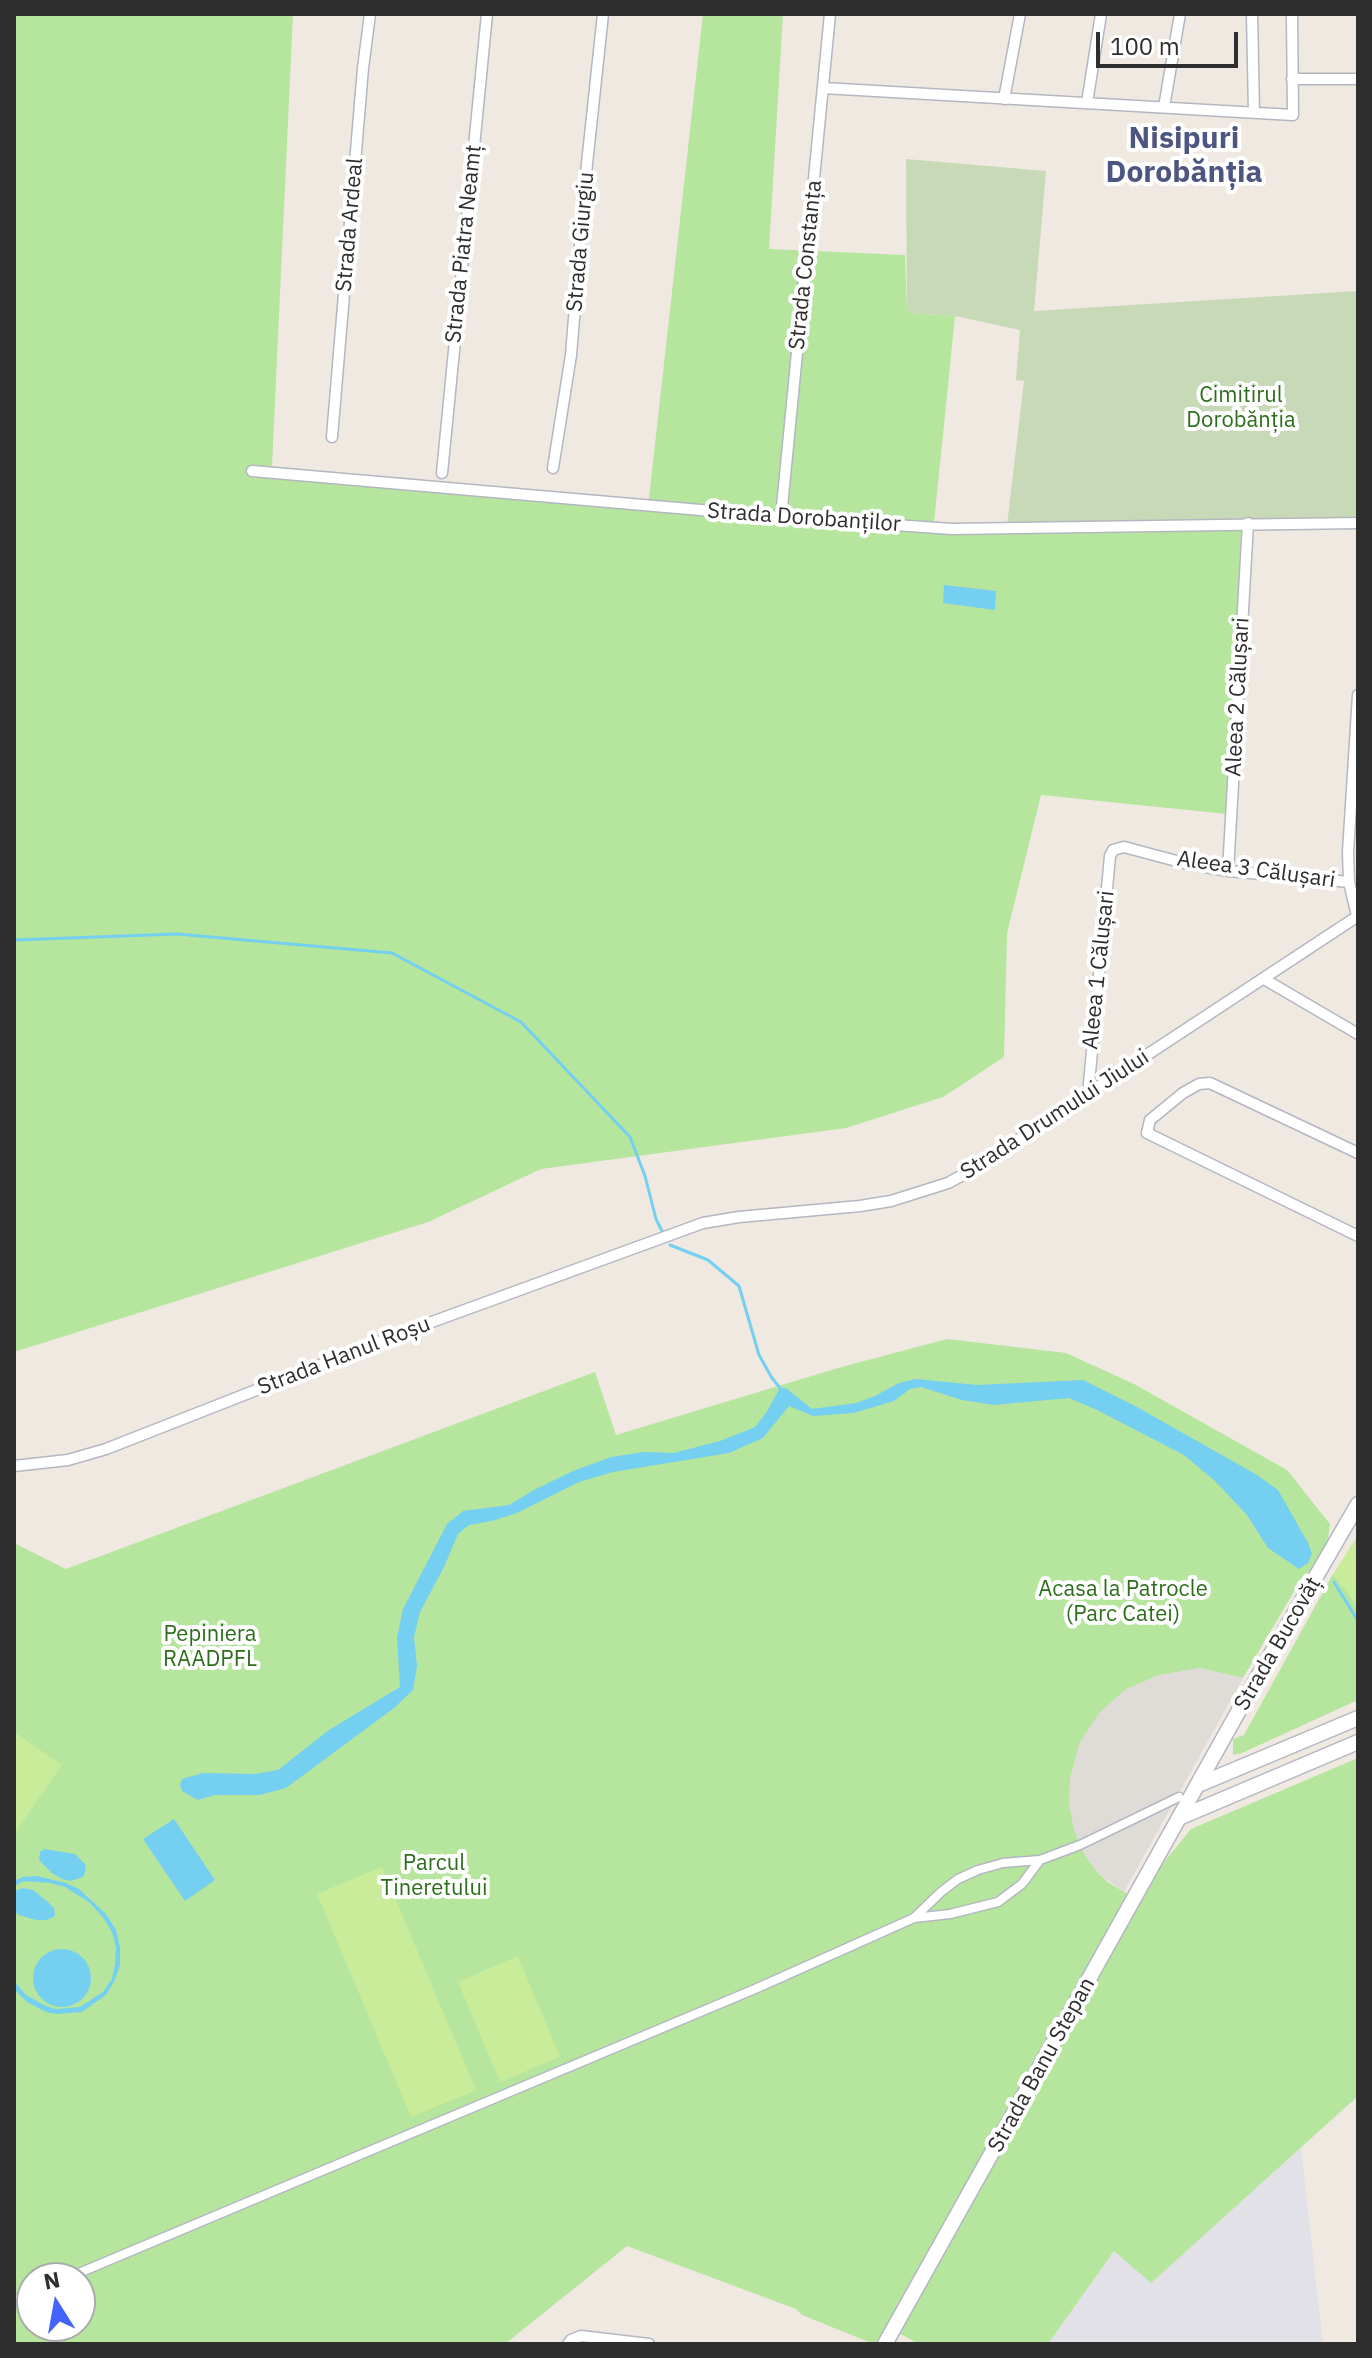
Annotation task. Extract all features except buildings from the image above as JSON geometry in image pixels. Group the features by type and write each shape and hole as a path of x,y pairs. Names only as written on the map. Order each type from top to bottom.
{"main road":[{"name":"Strada Bucovăț","path":"1198,1785 1358,1504"},
{"path":"1198,1785 1358,1718"},
{"path":"1180,1817 1358,1742"},
{"name":"Strada Banu Stepan","path":"885,2344 1198,1785"}],"street":[{"name":"Strada Ardeal","path":"332,437 370,14"},
{"name":"Strada Piatra Neamț","path":"442,473 487,14"},
{"name":"Strada Giurgiu","path":"553,468 571,355 603,14"},
{"name":"Strada Constanța","path":"781,517 830,14"},
{"path":"1004,99 1020,14"},
{"path":"1087,103 1101,14"},
{"path":"1164,107 1180,14"},
{"path":"1252,14 1254,112"},
{"path":"823,88 1293,115 1292,14"},
{"path":"1292,79 1358,79"},
{"name":"Strada Dorobanților","path":"252,471 952,529 1358,523"},
{"name":"Aleea 2 Călușari","path":"1228,871 1248,523"},
{"path":"1358,695 1348,852 1349,882 1358,916"},
{"name":"Aleea 3 Călușari","path":"1116,849 1124,847 1228,871 1349,882"},
{"name":"Aleea 1 Călușari","path":"1088,1094 1110,856 1116,849"},
{"name":"Strada Drumului Jiului","path":"671,1236 703,1223 727,1219 891,1201 948,1183 1358,916"},
{"path":"1346,923 1358,930"},
{"path":"1264,979 1358,1034"},
{"path":"1358,1153 1210,1083 1199,1084 1183,1093 1150,1120 1147,1133 1358,1236"},
{"name":"Strada Hanul Roșu","path":"14,1466 68,1460 106,1449 399,1334 671,1236"},
{"path":"914,1918 958,1879 1003,1863 1040,1860 1080,1845 1179,1797"},
{"path":"96,2266 755,1989 914,1918 950,1914 998,1902 1022,1884 1040,1860"},
{"path":"568,2344 581,2336 649,2344"}],"shaded area":[{"path":"1199,1668 1243,1678 1124,1892 1097,1872 1085,1856 1074,1830 1069,1804 1070,1778 1080,1742 1099,1713 1126,1689 1159,1675"},
{"path":"1301,2148 1323,2344 1048,2344 1115,2250 1151,2282"}],"green space":[{"path":"14,14 293,14 272,466 648,507 703,14 783,14 769,249 905,255 907,313 955,316 934,523 1241,531 1227,814 1041,795 1007,933 1004,1057 943,1097 846,1128 541,1169 428,1222 14,1352"},
{"name":"Cimitirul Dorobănția","path":"906,159 1046,171 1034,311 1358,291 1358,517 1007,525 1024,381 1016,380 1020,330 955,316 907,313"},
{"name":"Parcul Tineretului","path":"947,1339 1066,1353 1134,1384 1287,1470 1330,1524 1326,1551 1314,1568 1303,1576 1243,1678 1199,1668 1097,1872 1135,1898 1191,1829 1358,1758 1358,2096 1151,2283 1114,2251 1048,2344 919,2344 893,2330 885,2344 874,2344 802,2315 796,2309 627,2246 505,2344 14,2344 14,1543 66,1569 595,1372 616,1435 838,1368"},
{"path":"1358,1535 1358,1606 1333,1574"},
{"path":"1333,1574 1358,1606 1358,1700 1233,1755 1233,1739 1244,1735"},
{"path":"14,1732 62,1765 14,1834"},
{"path":"382,1867 476,2090 411,2117 317,1894"},
{"path":"518,1956 560,2057 500,2082 458,1982"}],"water":[{"path":"944,585 996,591 995,610 943,603"},
{"path":"916,1379 977,1385 1083,1380 1137,1407 1278,1490 1308,1543 1312,1554 1308,1563 1299,1569 1268,1548 1247,1515 1216,1482 1184,1455 1069,1398 994,1405 962,1400 921,1387 910,1389 894,1401 854,1413 813,1416 789,1406 763,1438 729,1453 613,1472 579,1482 517,1513 469,1525 458,1534 420,1612 414,1637 417,1666 413,1690 394,1708 286,1788 260,1795 215,1795 198,1800 182,1791 182,1779 203,1773 255,1774 278,1770 329,1730 400,1687 397,1638 403,1609 447,1524 463,1511 509,1505 573,1471 611,1457 644,1452 674,1453 720,1441 755,1427 780,1388 786,1388 812,1409 856,1403 899,1383"},
{"path":"174,1819 215,1880 185,1901 143,1839"},
{"path":"44,1849 75,1854 85,1864 83,1877 70,1881 52,1873 39,1860 40,1852"},
{"path":"37,1876 79,1889 106,1914 116,1930 120,1965 115,1980 106,1995 82,2012 46,2012 27,2002 14,1989 14,1981 26,1995 56,2009 80,2007 103,1992 112,1979 115,1965 116,1947 112,1932 89,1902 65,1887 50,1883 24,1881 14,1886 14,1881 23,1877"},
{"path":"23,1888 33,1890 48,1902 54,1908 55,1916 36,1920 14,1911 14,1891"},
{"path":"62,1949 83,1957 91,1978 83,1999 62,2007 41,1999 33,1978 41,1957"}],"waterway":[{"path":"14,940 177,934 392,953 521,1022 630,1137 662,1231"},
{"path":"670,1245 708,1260 739,1286 759,1355 780,1388"},
{"path":"1334,1582 1358,1621"}],"district":[{"name":"Nisipuri Dorobănția","path":"1184,156"}],"park label":[{"name":"Acasa la Patrocle (Parc Catei)","path":"1123,1602"},
{"name":"Pepiniera RAADPFL","path":"210,1648"}]}
